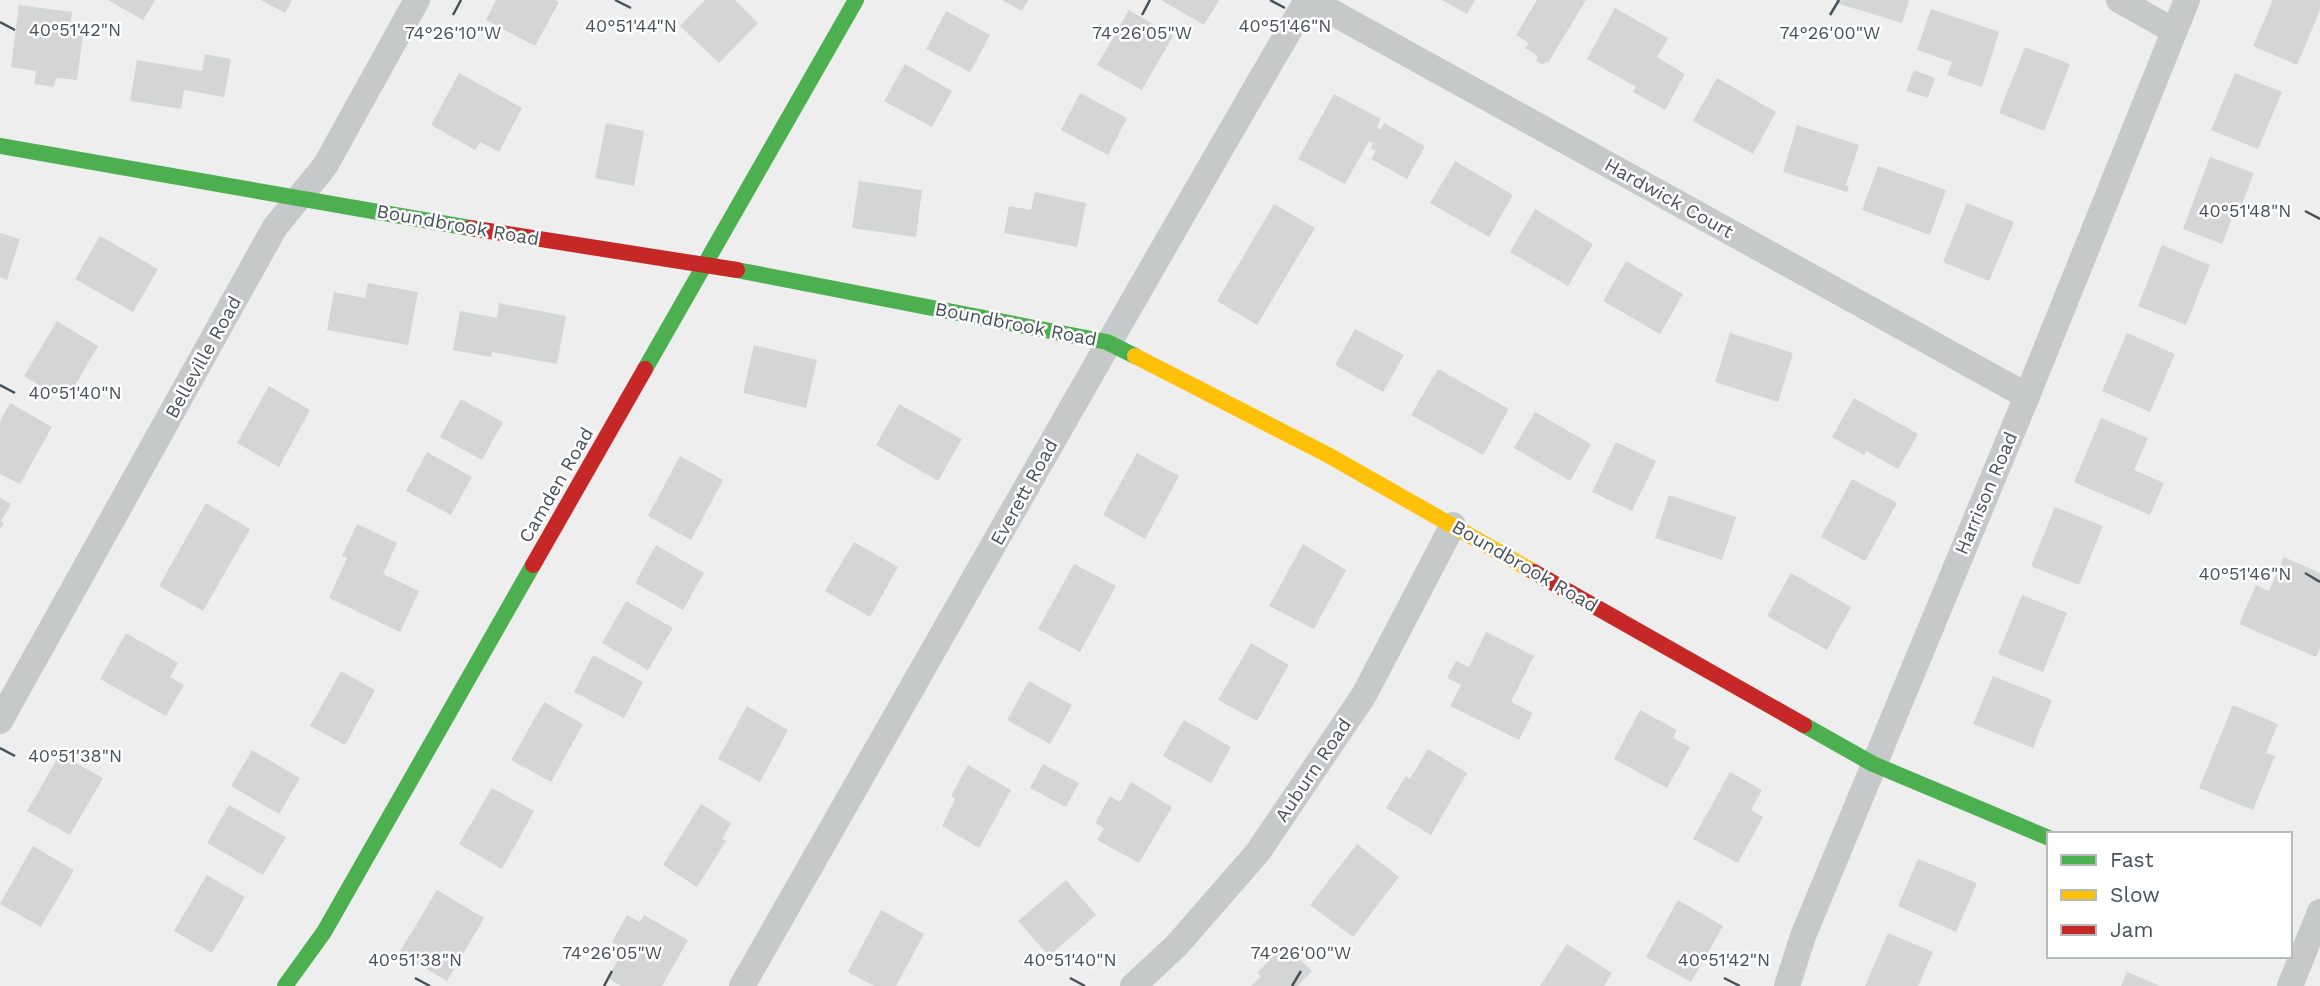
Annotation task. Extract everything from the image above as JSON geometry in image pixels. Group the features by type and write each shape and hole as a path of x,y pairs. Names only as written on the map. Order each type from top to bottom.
{"street":[{"name":"Belleville Road","path":"0,721 275,227 325,166 417,0"},
{"name":"Camden Road","path":"285,986 324,932 856,0"},
{"name":"Everett Road","path":"743,986 1005,527 1107,342 1309,0"},
{"name":"Hardwick Court","path":"1309,0 2026,396"},
{"path":"2119,0 2174,31"},
{"name":"Harrison Road","path":"1787,986 1803,936 2187,0"},
{"name":"Boundbrook Road","path":"0,146 444,224 707,264 1107,342 1328,455 1873,764 2047,837"},
{"name":"Auburn Road","path":"1133,986 1177,945 1258,852 1364,695 1453,525"},
{"path":"2290,986 2298,942 2320,912"}],"building":[{"path":"108,0 155,0 143,20"},
{"path":"261,0 292,0 285,13"},
{"path":"496,0 559,2 535,46 486,20"},
{"path":"705,0 735,0 758,23 719,63 680,26"},
{"path":"1002,0 1028,0 1022,11"},
{"path":"1161,0 1219,0 1204,25"},
{"path":"1442,0 1475,0 1467,14"},
{"path":"1537,0 1586,0 1548,63 1545,62 1544,65 1536,61 1538,56 1525,48 1529,43 1516,35"},
{"path":"1836,0 1909,0 1902,23 1836,3"},
{"path":"2273,0 2320,0 2320,10 2297,65 2253,46"},
{"path":"19,5 72,12 69,33 83,35 77,80 56,78 54,87 34,84 36,71 11,67"},
{"path":"1615,8 1668,38 1657,57 1685,74 1665,110 1633,92 1636,87 1587,59"},
{"path":"1931,9 1999,32 1982,87 1947,75 1952,62 1917,50"},
{"path":"1129,10 1173,36 1142,90 1097,65"},
{"path":"946,11 990,35 970,72 926,49"},
{"path":"2025,47 2070,64 2044,131 1999,113"},
{"path":"205,54 231,59 224,97 184,90 181,109 130,101 137,60 202,71"},
{"path":"905,64 952,91 932,127 884,101"},
{"path":"1914,70 1935,78 1928,98 1906,91"},
{"path":"459,73 522,108 499,152 480,142 475,150 431,125"},
{"path":"2235,73 2282,92 2258,149 2211,130"},
{"path":"1717,78 1776,112 1753,154 1693,121"},
{"path":"1080,93 1127,118 1108,155 1061,130"},
{"path":"1334,94 1381,119 1377,127 1381,130 1384,123 1425,146 1407,179 1371,159 1376,151 1371,148 1373,143 1369,141 1345,184 1298,159"},
{"path":"606,123 644,131 634,186 595,178"},
{"path":"1797,125 1859,145 1846,185 1849,186 1847,192 1783,172"},
{"path":"2210,157 2254,173 2222,244 2183,229"},
{"path":"1455,161 1513,195 1489,237 1430,203"},
{"path":"1878,166 1946,190 1930,235 1862,210"},
{"path":"859,181 922,190 916,237 852,228"},
{"path":"1035,192 1086,203 1077,247 1004,233 1009,206 1031,210"},
{"path":"1967,203 2014,222 1989,281 1943,262"},
{"path":"1274,204 1315,228 1257,325 1217,301"},
{"path":"1535,209 1593,244 1568,286 1510,252"},
{"path":"0,233 20,239 7,280 0,277"},
{"path":"100,236 158,269 133,312 75,279"},
{"path":"2162,245 2210,265 2186,325 2138,306"},
{"path":"1626,261 1683,294 1660,334 1603,301"},
{"path":"368,283 418,292 408,345 327,330 334,292 365,298"},
{"path":"499,303 566,316 557,364 492,352 491,357 453,350 460,311 497,318"},
{"path":"57,321 98,346 66,401 24,376"},
{"path":"1355,329 1404,355 1383,392 1335,365"},
{"path":"1730,333 1793,353 1778,402 1715,382"},
{"path":"2127,333 2175,354 2150,412 2102,391"},
{"path":"754,345 817,360 806,408 743,393"},
{"path":"1438,369 1509,409 1483,455 1411,415"},
{"path":"269,386 310,410 279,467 237,443"},
{"path":"1854,398 1918,434 1898,469 1866,451 1864,455 1832,437"},
{"path":"461,399 503,422 482,460 440,437"},
{"path":"10,403 52,427 20,484 0,474 0,421"},
{"path":"899,404 962,439 938,481 876,445"},
{"path":"1535,412 1591,444 1570,481 1514,448"},
{"path":"2101,418 2148,438 2134,470 2164,483 2150,515 2074,482"},
{"path":"1616,442 1656,461 1632,511 1592,492"},
{"path":"427,452 472,477 451,515 406,491"},
{"path":"1137,453 1179,476 1145,539 1103,515"},
{"path":"680,456 723,480 691,540 648,516"},
{"path":"1852,479 1897,503 1865,561 1821,537"},
{"path":"1669,495 1736,517 1722,560 1655,538"},
{"path":"0,498 11,504 1,521 4,523 0,529"},
{"path":"206,503 250,529 203,611 159,586"},
{"path":"2055,507 2103,526 2079,585 2031,566"},
{"path":"357,524 397,543 383,574 419,591 400,632 329,598 347,558 342,556"},
{"path":"854,542 898,567 870,617 825,591"},
{"path":"1303,544 1346,570 1314,629 1269,606"},
{"path":"656,545 704,573 683,610 635,583"},
{"path":"2284,557 2320,573 2320,648 2316,657 2239,624 2256,585 2269,591"},
{"path":"1074,564 1116,586 1080,652 1038,629"},
{"path":"1791,573 1851,607 1827,650 1767,616"},
{"path":"2022,595 2067,613 2043,672 1998,654"},
{"path":"626,601 673,628 648,670 602,643"},
{"path":"1486,632 1534,656 1511,702 1533,713 1519,740 1450,706 1461,685 1447,678 1456,661 1469,667"},
{"path":"126,633 178,663 170,677 184,685 166,716 100,679"},
{"path":"1251,643 1289,665 1257,721 1218,700"},
{"path":"593,655 643,682 624,718 574,692"},
{"path":"341,671 375,690 345,745 310,726"},
{"path":"1993,676 2052,700 2033,748 1973,724"},
{"path":"1029,681 1072,705 1050,744 1007,720"},
{"path":"544,702 583,724 551,782 511,760"},
{"path":"2233,705 2278,724 2266,753 2275,756 2253,810 2199,788"},
{"path":"747,706 788,730 760,782 718,759"},
{"path":"1640,710 1677,730 1673,738 1690,747 1667,788 1614,759"},
{"path":"1184,720 1231,747 1211,783 1163,756"},
{"path":"1428,749 1467,773 1431,835 1386,808 1406,776 1410,779"},
{"path":"252,750 300,778 279,814 231,786"},
{"path":"60,754 103,778 70,835 27,811"},
{"path":"1043,764 1079,783 1066,807 1030,788"},
{"path":"968,765 1011,790 979,848 942,826 955,799 951,796"},
{"path":"1730,772 1762,790 1751,810 1763,817 1738,863 1693,839"},
{"path":"1131,782 1172,807 1139,863 1097,840 1104,828 1095,823 1110,796 1120,802"},
{"path":"492,788 534,811 502,869 459,844"},
{"path":"701,804 731,823 722,839 726,841 697,887 663,865"},
{"path":"229,805 286,837 263,875 207,843"},
{"path":"1357,844 1399,877 1353,937 1310,905"},
{"path":"33,846 74,870 41,927 0,904"},
{"path":"1918,859 1977,883 1956,932 1898,906"},
{"path":"207,875 245,897 212,953 174,931"},
{"path":"1066,880 1096,915 1049,956 1018,921"},
{"path":"437,890 484,918 447,981 399,953"},
{"path":"1678,900 1723,926 1691,982 1646,957"},
{"path":"881,910 924,934 896,986 874,986 848,972"},
{"path":"627,915 640,922 644,915 688,940 662,986 621,986 608,978 624,949 612,942"},
{"path":"1888,933 1933,952 1918,986 1865,986"},
{"path":"1284,944 1312,971 1298,986 1251,986 1261,976 1257,973"},
{"path":"1567,944 1612,973 1604,986 1540,986"},
{"path":"2127,972 2160,986 2121,986"}],"traffic: fast":[{"path":"645,369 856,0"},
{"path":"0,146 470,228"},
{"path":"737,270 1107,342 1135,356"},
{"path":"285,986 324,932 533,565"},
{"path":"1804,725 1873,764 2047,837"}],"traffic: slow":[{"path":"1135,356 1328,455 1534,572"}],"traffic: jam":[{"path":"470,228 737,270"},
{"path":"533,565 645,369"},
{"path":"1534,572 1804,725"}]}
